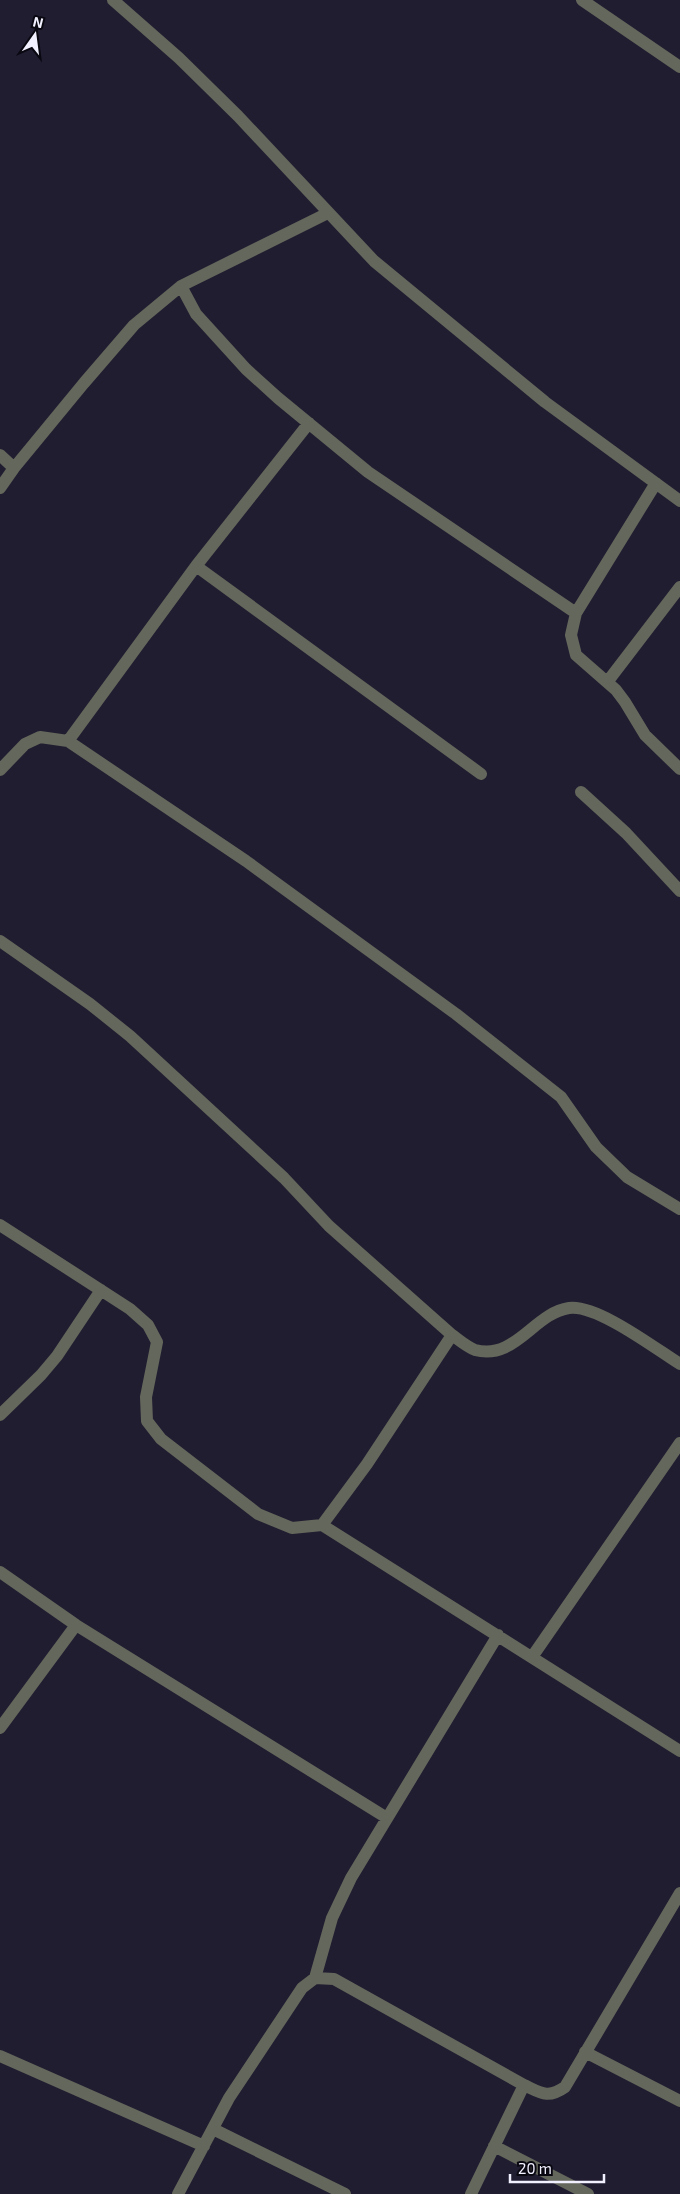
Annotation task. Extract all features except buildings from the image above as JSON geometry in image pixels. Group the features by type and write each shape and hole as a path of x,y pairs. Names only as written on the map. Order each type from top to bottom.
{"street":[{"path":"113,0 178,58 238,116 374,261 545,402 680,500"},
{"path":"582,0 680,67"},
{"path":"0,488 14,468 134,325 181,286 328,213"},
{"path":"181,286 196,314 246,369 368,472 576,613"},
{"path":"68,741 196,566 309,423"},
{"path":"0,455 14,468"},
{"path":"656,483 576,613 571,635 576,655 608,681 645,735 680,769"},
{"path":"196,566 481,774"},
{"path":"608,681 680,587"},
{"path":"0,770 25,744 40,737 68,741 246,862 456,1014 560,1097 596,1147 627,1177 680,1209"},
{"path":"581,792 626,833 680,891"},
{"path":"0,941 82,999 130,1036 284,1178 329,1226 452,1335 473,1349 489,1352 506,1347 530,1332 548,1316 570,1308 591,1312 613,1322 680,1364"},
{"path":"0,1224 101,1290 148,1325 157,1342 146,1397 147,1421 161,1439 258,1514 292,1528 322,1525 680,1751"},
{"path":"0,1415 41,1375 57,1356 101,1290"},
{"path":"322,1525 367,1464 452,1335"},
{"path":"532,1657 680,1443"},
{"path":"0,1572 76,1625 387,1818"},
{"path":"0,1728 76,1625"},
{"path":"316,1978 332,1918 351,1878 498,1635"},
{"path":"178,2194 229,2098 297,1994 316,1978 334,1979 544,2095 556,2093 565,2087 680,1893"},
{"path":"585,2052 680,2100"},
{"path":"0,2056 204,2146"},
{"path":"471,2194 524,2085"},
{"path":"213,2129 345,2194"},
{"path":"494,2146 588,2194"}]}
